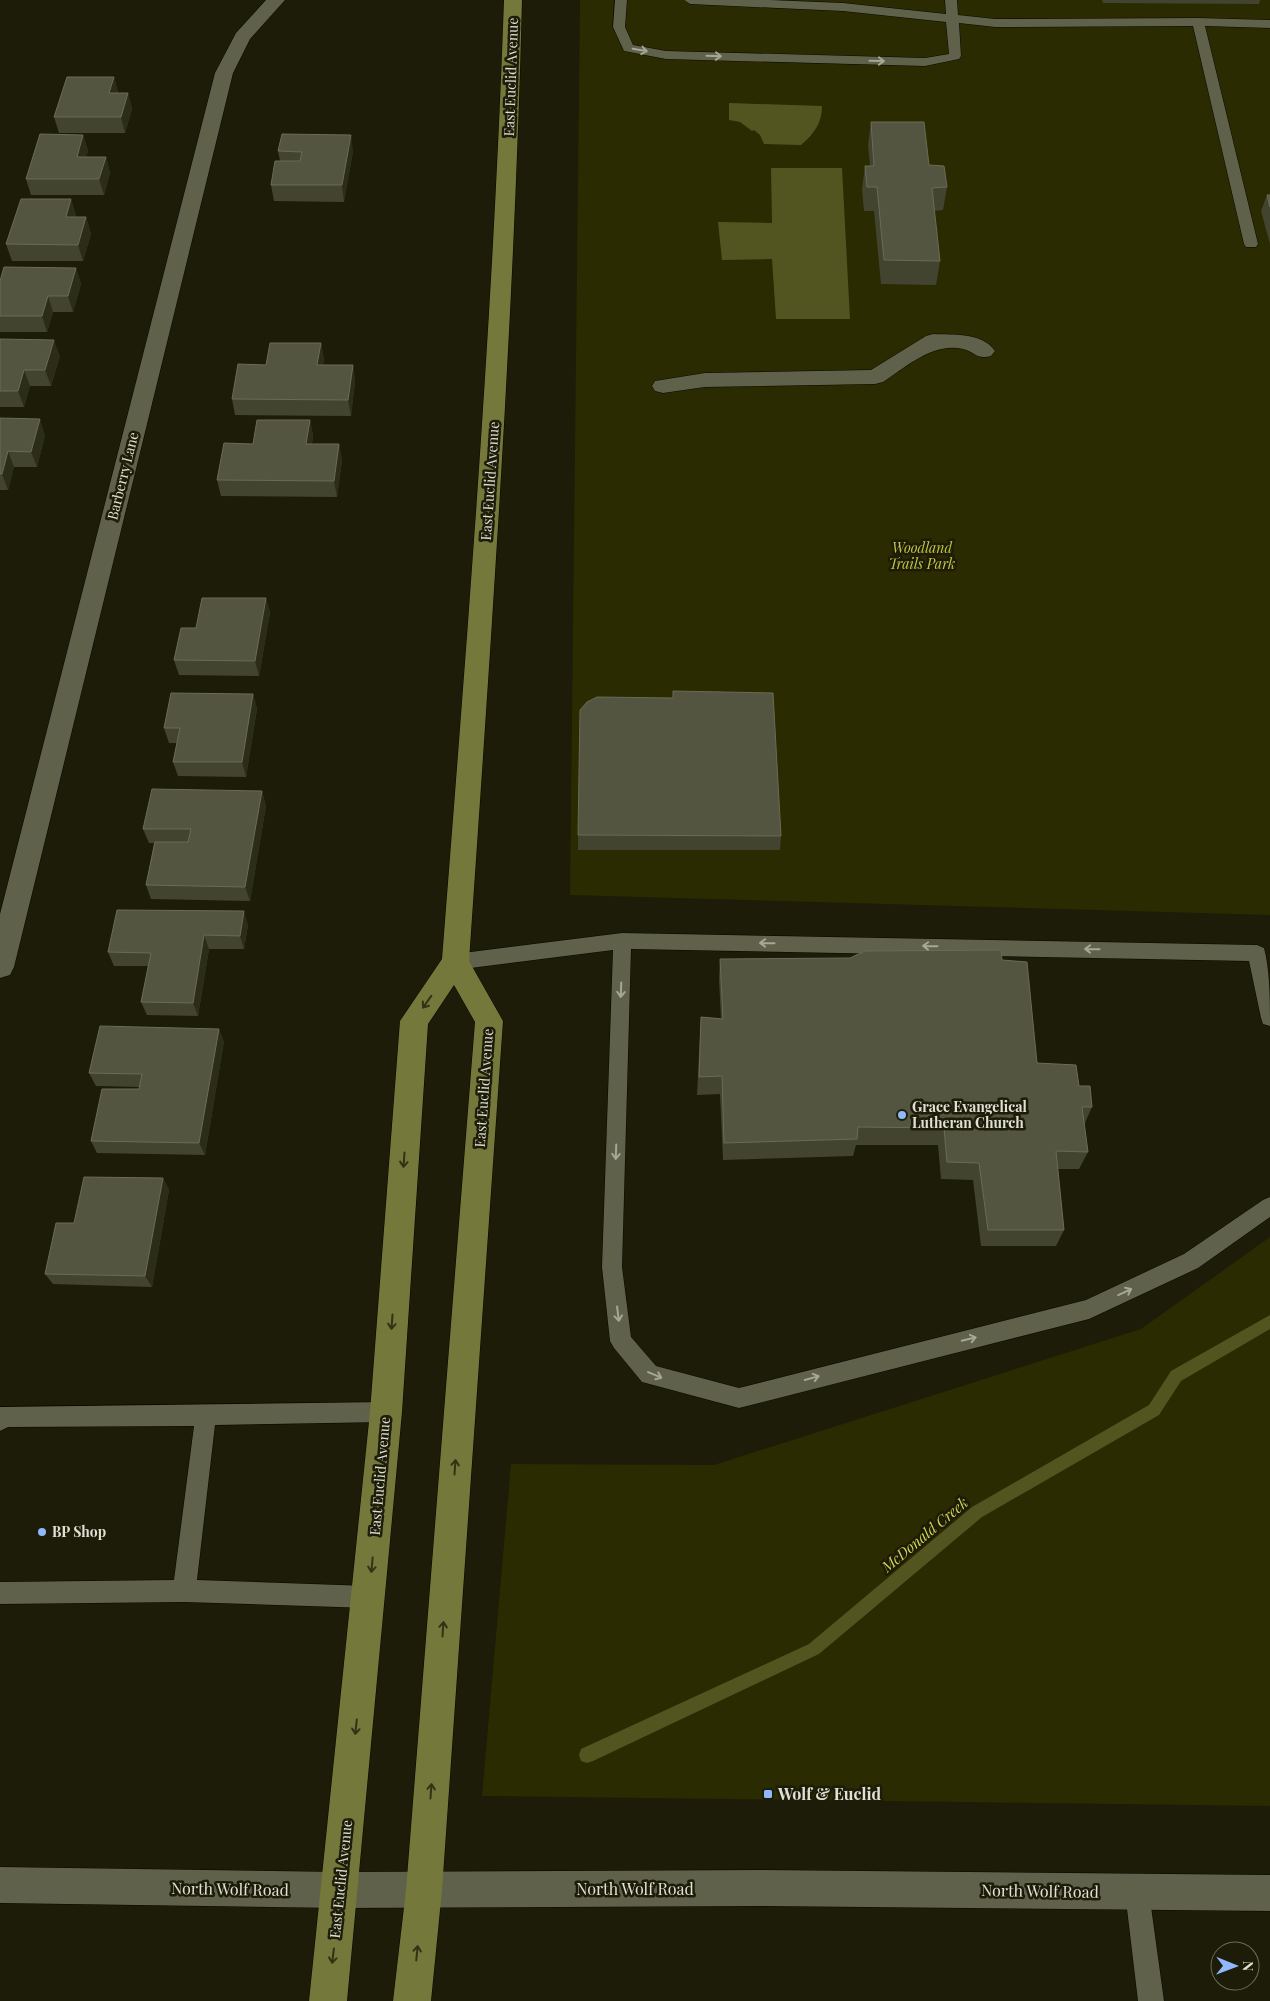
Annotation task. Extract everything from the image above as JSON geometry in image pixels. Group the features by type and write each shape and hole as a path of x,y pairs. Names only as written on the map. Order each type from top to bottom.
{"main road":[{"name":"East Euclid Avenue","path":"328,2001 386,1412 414,1020 455,962 499,365 511,118 514,0"},
{"name":"East Euclid Avenue","path":"412,2001 424,1890 489,1021 455,962"}],"street":[{"name":"Barberry Lane","path":"0,967 224,73 242,37 276,0"},
{"path":"662,386 705,380 875,377 933,341 967,342 984,351"},
{"name":"North Wolf Road","path":"0,1885 340,1890 763,1888 1270,1893"}],"lane":[{"path":"621,0 619,27 628,48 666,55 925,62 955,56 951,0"},
{"path":"693,0 843,7 995,23 1198,22 1270,24"},
{"path":"1198,22 1251,244"},
{"path":"455,962 622,941 1257,953 1270,1018"},
{"path":"622,941 612,1267 621,1342 650,1375 739,1398 1088,1308 1191,1261 1270,1206"},
{"path":"0,1422 1,1417 386,1412"},
{"path":"184,1591 206,1415"},
{"path":"0,1593 184,1591 369,1597"},
{"path":"1137,1892 1151,2001"}],"green space":[{"name":"Woodland Trails Park","path":"580,0 1270,0 1270,915 570,895"},
{"path":"1270,1237 1270,1806 482,1796 511,1464 714,1465 1141,1329"}],"shaded area":[{"path":"729,103 822,106 822,112 816,128 801,145 764,144 760,135 754,130 752,131 740,122 729,120"},
{"path":"771,168 842,168 850,319 776,319 772,259 722,260 718,222 772,223"}],"building":[{"path":"67,77 114,77 109,93 128,93 121,117 54,117"},
{"path":"871,122 924,122 929,165 944,166 947,187 932,188 940,261 884,260 877,187 867,187 865,166 874,166"},
{"path":"40,134 83,135 77,157 106,157 99,179 26,179"},
{"path":"282,134 351,135 342,185 271,185 275,161 300,161 302,152 278,151"},
{"path":"1267,195 1270,195 1270,207"},
{"path":"21,199 71,199 66,217 86,217 78,245 6,244"},
{"path":"4,267 76,268 68,296 48,296 42,316 0,316 0,281"},
{"path":"0,339 54,340 45,370 24,370 18,391 0,391"},
{"path":"270,343 321,343 317,365 353,365 348,400 232,399 238,364 266,365"},
{"path":"0,418 40,419 31,452 8,451 2,474 0,474"},
{"path":"257,420 310,420 306,444 339,444 334,481 217,480 224,443 253,444"},
{"path":"202,598 266,598 255,661 174,660 181,628 196,628"},
{"path":"673,691 773,693 781,836 578,835 580,710 587,702 597,697 673,698"},
{"path":"171,693 253,694 242,762 173,762 180,728 164,728"},
{"path":"152,789 262,791 245,887 146,885 155,842 188,842 191,829 143,829"},
{"path":"117,910 244,911 240,936 204,935 193,1003 141,1002 151,953 108,952"},
{"name":"Grace Evangelical Lutheran Church","path":"1001,950 1002,960 1027,962 1037,1063 1076,1065 1079,1086 1090,1086 1092,1107 1082,1107 1088,1152 1056,1151 1064,1230 988,1230 979,1163 947,1162 944,1128 858,1127 857,1139 724,1143 722,1076 699,1077 701,1017 723,1019 720,959 850,958 865,951"},
{"path":"100,1026 219,1029 199,1143 91,1141 102,1089 139,1089 142,1074 89,1073"},
{"path":"84,1177 163,1178 145,1276 45,1274 56,1223 74,1223"}],"waterway":[{"name":"McDonald Creek","path":"587,1755 814,1649 977,1512 1154,1410 1176,1376 1270,1322"}],"place":[{"name":"Grace Evangelical Lutheran Church","path":"902,1115"},
{"name":"BP Shop","path":"42,1532"},
{"name":"Wolf & Euclid","path":"768,1794"}]}
